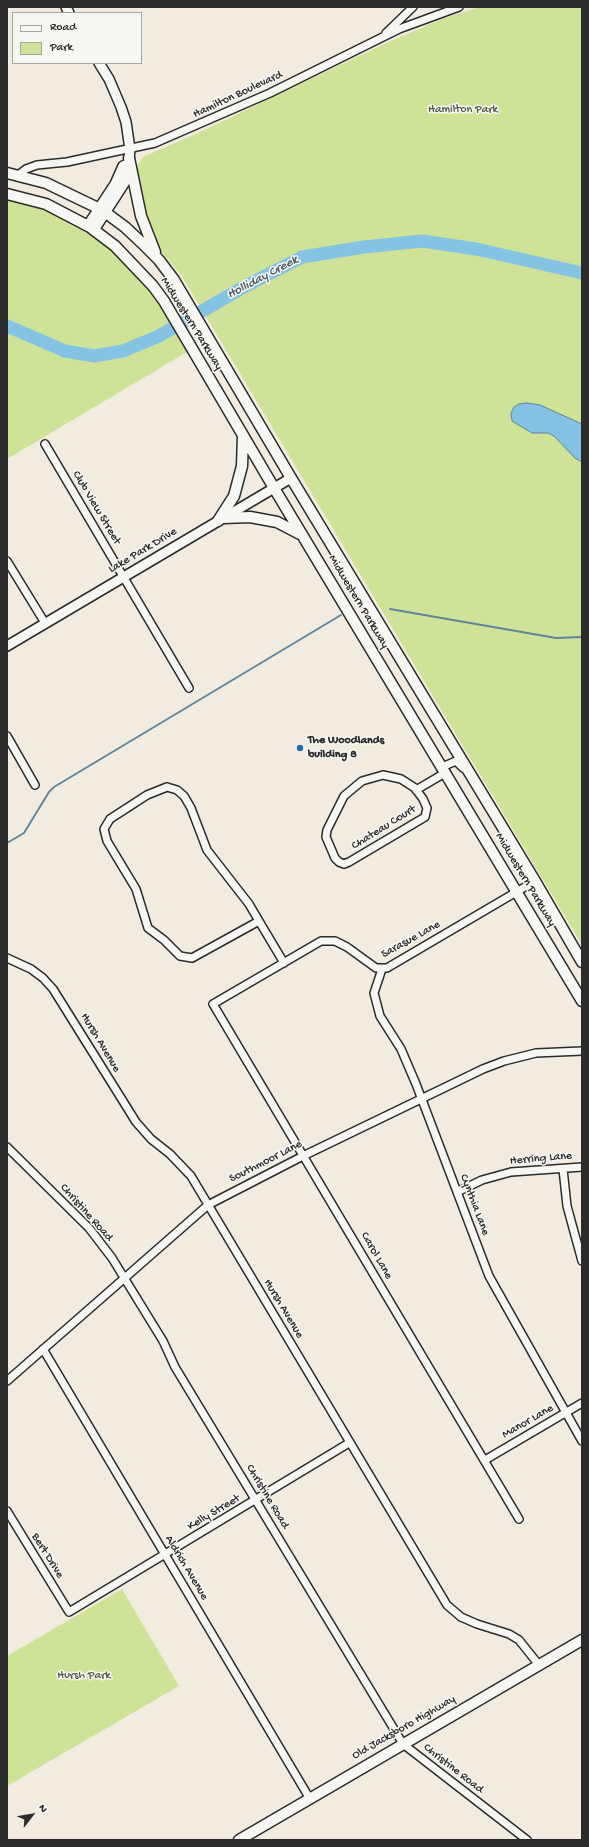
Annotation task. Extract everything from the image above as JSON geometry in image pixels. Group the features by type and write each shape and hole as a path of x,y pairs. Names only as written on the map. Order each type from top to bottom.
{"main road":[{"path":"129,157 148,238 159,260"},
{"name":"Midwestern Parkway","path":"7,173 46,183 102,211 125,227 159,260 182,291 292,478 535,881 582,962"},
{"name":"Midwestern Parkway","path":"7,194 46,204 91,228 116,246 138,268 164,301 302,535 582,1002"},
{"path":"220,520 234,496 242,466 243,436"},
{"path":"220,520 250,517 277,522 302,535"},
{"name":"Old Jacksboro Highway","path":"239,1840 582,1640"}],"street":[{"path":"381,39 413,7"},
{"name":"Hamilton Boulevard","path":"18,175 26,169 37,165 129,157 155,143 189,130 270,93 399,29 459,7"},
{"path":"91,228 102,211 125,182 129,157 126,122 121,106 109,79 100,64"},
{"name":"Club View Street","path":"45,444 190,688"},
{"name":"Lake Park Drive","path":"7,646 292,478"},
{"path":"7,561 45,623"},
{"path":"7,736 35,785"},
{"name":"Chateau Court","path":"416,790 456,761 462,765 484,797"},
{"name":"Chateau Court","path":"384,775 401,779 416,790 426,808 426,814 422,820 349,862 344,864 335,858 326,837 327,830 344,796 353,787 362,781 384,775"},
{"path":"260,921 192,958 180,956 164,940 148,928 136,889 107,841 104,830 106,824 110,819 157,790 167,787 177,790 191,808 207,850 249,904 260,921 284,963"},
{"name":"Sarasue Lane","path":"213,1004 316,943 327,940 341,944 370,965 382,969 394,964 535,881"},
{"name":"Hursh Avenue","path":"7,958 31,969 43,978 53,989 136,1122 151,1139 184,1168 208,1204 349,1443 447,1605 461,1617 477,1624 509,1634 519,1640 539,1665"},
{"name":"Cynthia Lane","path":"382,969 374,993 380,1016 408,1063 489,1276 582,1441"},
{"name":"Carol Lane","path":"213,1004 519,1519"},
{"name":"Southmoor Lane","path":"7,1381 208,1204 421,1098 504,1061 536,1053 582,1050"},
{"name":"Christine Road","path":"7,1146 89,1228 112,1258 403,1744 527,1840"},
{"name":"Herring Lane","path":"457,1192 482,1180 511,1172 582,1167"},
{"path":"563,1169 567,1206 582,1261"},
{"name":"Aldrich Avenue","path":"43,1349 310,1799"},
{"name":"Manor Lane","path":"485,1460 582,1403"},
{"name":"Kelly Street","path":"69,1612 257,1500 349,1443"},
{"name":"Bert Drive","path":"7,1511 69,1612"}],"green space":[{"name":"Hamilton Park","path":"479,7 582,7 582,945 181,275 155,244 141,193 137,166 143,157 200,132 386,43 442,19"},
{"path":"7,199 21,201 62,216 91,233 114,251 135,271 154,295 187,352 7,459"},
{"name":"Hursh Park","path":"122,1589 179,1686 7,1786 7,1656"}],"water":[{"path":"527,403 540,405 582,424 582,462 575,458 554,436 548,433 532,433 512,421 511,413 514,407 519,404"}],"waterway":[{"name":"Holliday Creek","path":"7,326 65,351 94,356 123,351 159,336 242,288 302,257 364,247 422,241 476,249 582,273"},
{"path":"390,609 556,638 582,637"},
{"path":"7,843 24,833 49,792 54,787 341,615"}],"place":[{"name":"The Woodlands building 8","path":"300,748"}]}
